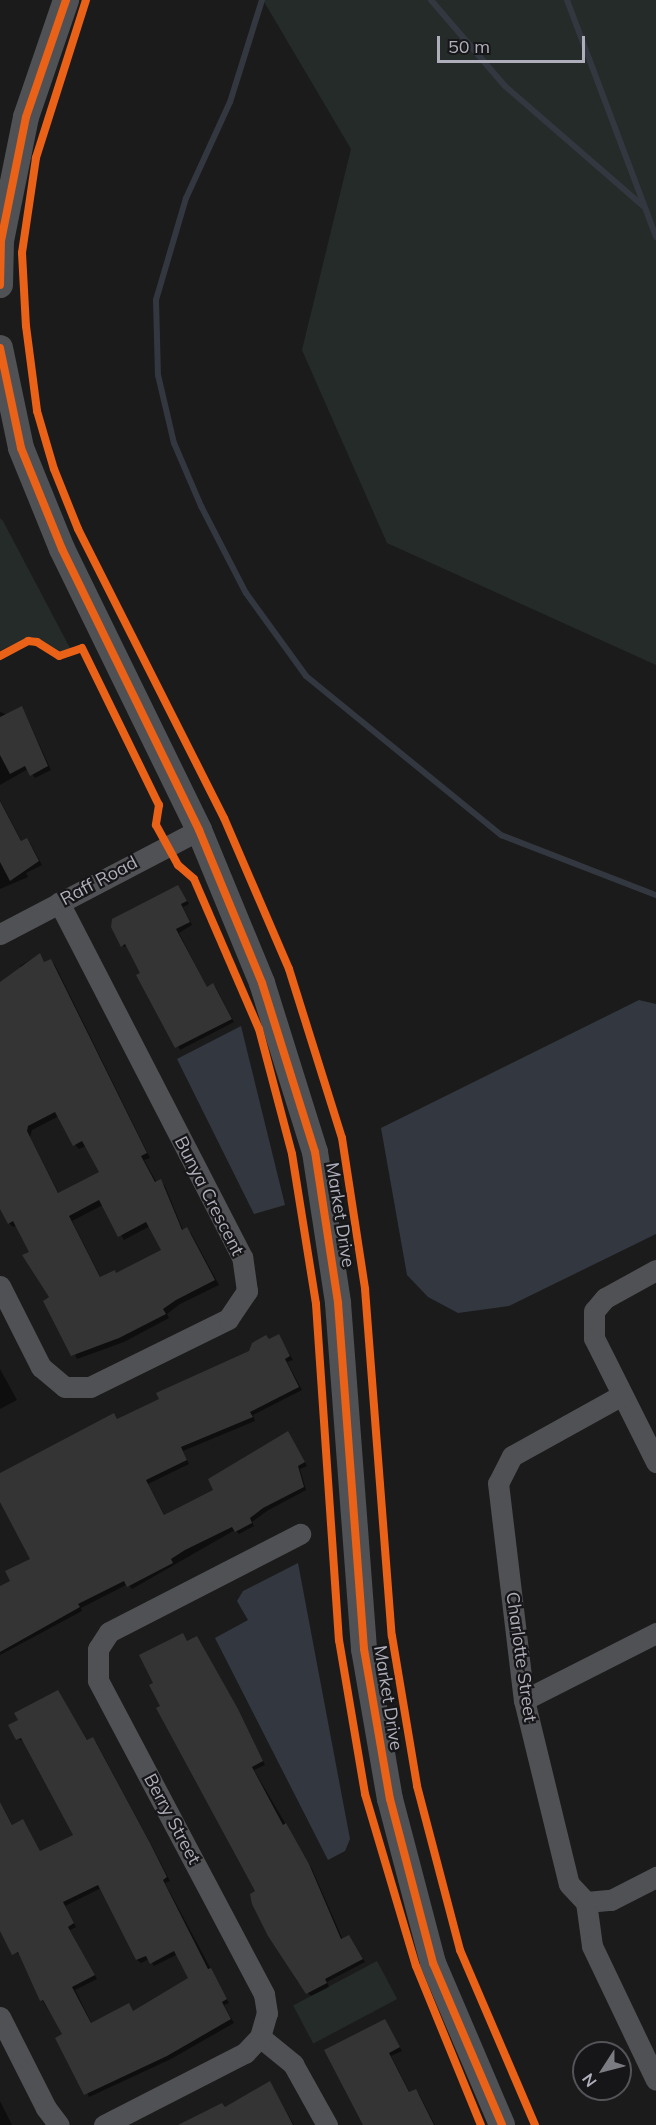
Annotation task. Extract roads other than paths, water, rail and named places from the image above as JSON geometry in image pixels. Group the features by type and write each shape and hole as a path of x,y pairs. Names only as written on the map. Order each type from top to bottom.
{"street":[{"path":"0,285 1,242 26,117 66,0"},
{"name":"Market Drive","path":"0,348 21,448 62,549 199,830 262,983 315,1152 338,1303 364,1649 390,1799 433,1963 502,2125"},
{"name":"Raff Road","path":"0,934 199,830"},
{"name":"Bunya Crescent","path":"0,1286 41,1367 65,1387 90,1388 228,1319 247,1291 242,1257 58,903"},
{"path":"656,1270 606,1298 594,1311 594,1338 656,1462"},
{"name":"Charlotte Street","path":"586,1902 569,1884 524,1700 498,1483 512,1456 622,1395"},
{"name":"Berry Street","path":"260,2037 267,2013 264,1994 98,1680 98,1648 109,1632 300,1534"},
{"path":"524,1700 656,1633"},
{"path":"656,1877 611,1900 586,1902 592,1946 656,2080"},
{"path":"0,2017 46,2108 59,2125"},
{"path":"104,2125 245,2053 260,2037 293,2064 327,2125"}],"waterway":[{"path":"262,0 230,102 186,198 156,300 158,375 174,443 201,506 246,593 306,676 501,835 656,895"},
{"path":"431,0 505,86 643,206"},
{"path":"567,0 656,237"}]}
